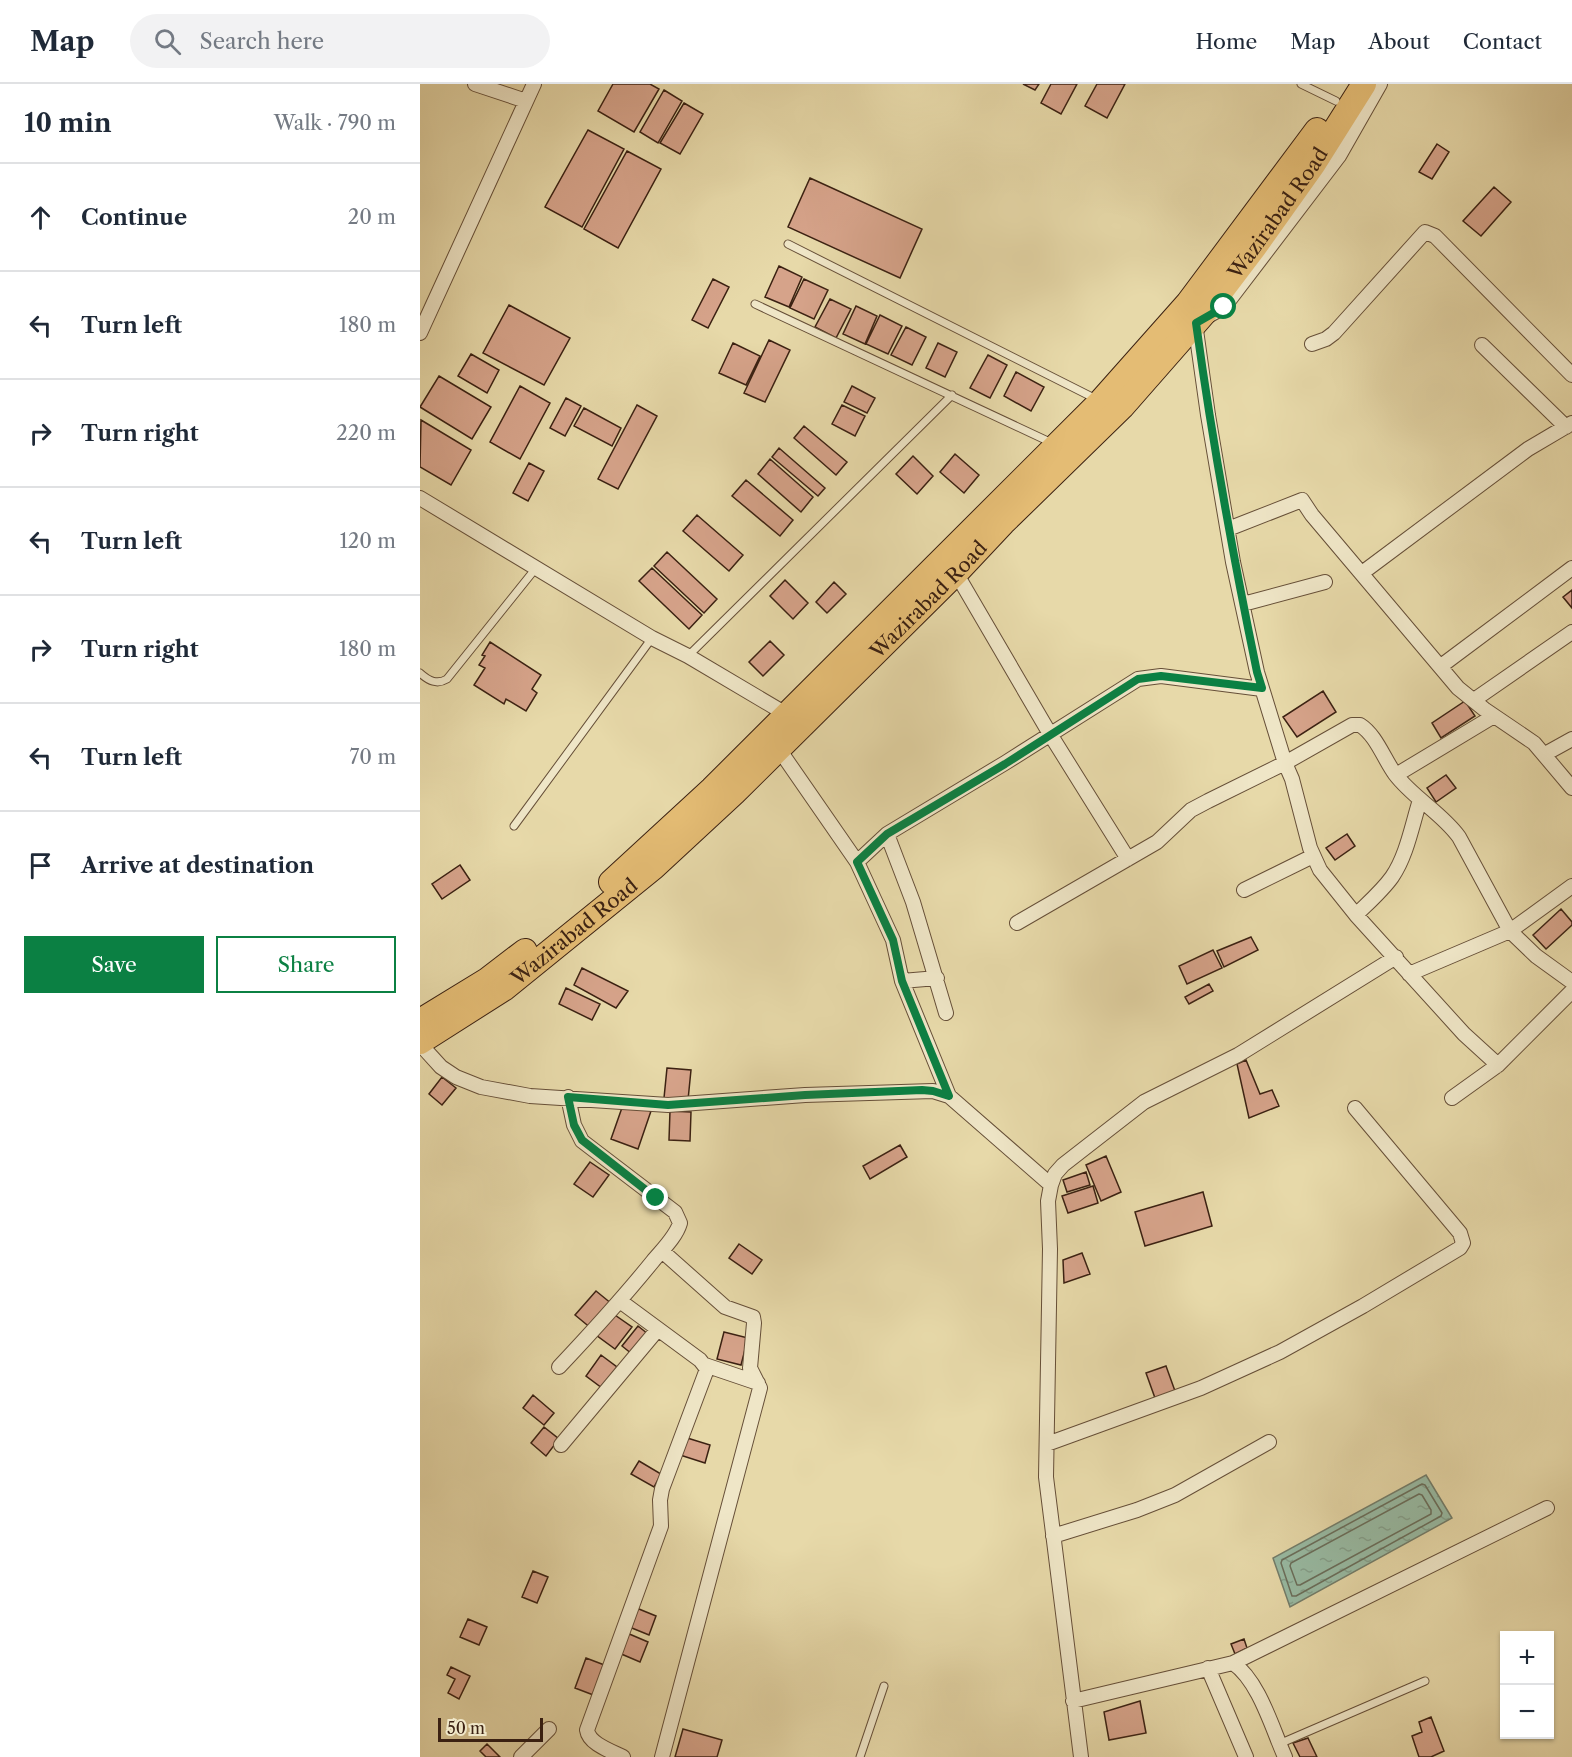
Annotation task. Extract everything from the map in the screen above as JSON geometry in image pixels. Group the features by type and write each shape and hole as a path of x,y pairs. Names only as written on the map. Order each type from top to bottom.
{"highway":[{"name":"Wazirabad Road","path":"420,1021 487,981 600,893 712,789 773,741 1057,445 1187,318 1254,248 1313,165 1364,84"},
{"name":"Wazirabad Road","path":"795,719 956,573 1003,523 1122,407 1187,318 1341,93"},
{"name":"Wazirabad Road","path":"420,1043 505,988 644,875 734,793 773,741"}],"street":[{"path":"475,84 526,101"},
{"path":"420,333 534,84"},
{"path":"1380,84 1339,156 1224,307 1187,318 1208,415 1243,604 1262,688 1292,779 1313,856 1320,870 1356,915 1464,1034 1498,1065"},
{"path":"1312,344 1334,333 1425,232 1435,236 1572,375"},
{"path":"1362,573 1528,449 1569,425 1482,345"},
{"path":"420,498 652,638 688,656 795,719"},
{"path":"1228,529 1302,500 1312,515 1458,688 1494,716 1526,736 1545,754 1572,788"},
{"path":"1441,666 1572,568"},
{"path":"956,573 1050,734 1128,859"},
{"path":"1243,604 1325,582"},
{"path":"1474,700 1572,632"},
{"path":"857,862 887,834 1005,764 1128,684 1148,676 1161,676 1262,688"},
{"path":"1396,775 1494,716"},
{"path":"1017,923 1156,842 1191,810 1285,763 1352,725 1360,725 1369,733 1396,775 1459,837 1510,931 1536,956 1572,982"},
{"path":"1545,754 1572,739"},
{"path":"773,741 857,862 893,940 902,981 949,1096"},
{"path":"1356,915 1394,875 1420,801"},
{"path":"887,834 913,902 946,1013"},
{"path":"1244,890 1313,856"},
{"path":"1409,974 1510,931 1572,886"},
{"path":"1081,1757 1046,1477 1050,1249 1048,1201 1055,1174 1063,1165 1144,1102 1244,1051 1396,957"},
{"path":"902,981 937,978"},
{"path":"1452,1098 1498,1065 1572,991"},
{"path":"420,1043 441,1067 456,1077 481,1087 530,1096 668,1105 805,1095 933,1091 949,1096 1051,1185"},
{"path":"560,1367 620,1301 679,1227 679,1218 675,1212 582,1140 574,1125 568,1097"},
{"path":"1047,1444 1201,1388 1280,1352 1460,1248 1463,1243 1460,1233 1354,1108"},
{"path":"662,1251 725,1308 753,1317 750,1368 752,1375 759,1383 760,1390 662,1757"},
{"path":"620,1301 705,1365 759,1383"},
{"path":"561,1445 658,1329"},
{"path":"623,1757 592,1740 587,1730 661,1526 662,1489 706,1375 705,1365"},
{"path":"1053,1536 1167,1499 1194,1486 1269,1442"},
{"path":"1073,1701 1233,1663 1547,1508"},
{"path":"1233,1663 1252,1683 1285,1757"},
{"path":"1208,1668 1246,1757"},
{"path":"520,1757 549,1729"}],"lane":[{"path":"1301,84 1341,93"},
{"path":"788,244 1101,401"},
{"path":"755,304 1057,445"},
{"path":"688,656 952,395"},
{"path":"420,674 440,683 447,679 536,568"},
{"path":"514,826 652,638"},
{"path":"1279,1744 1425,1681"},
{"path":"861,1757 884,1686"}],"water":[{"path":"1426,1475 1452,1518 1290,1607 1273,1558"}],"building":[{"path":"613,84 650,84 659,89 634,132 598,111"},
{"path":"1023,84 1039,84 1035,90"},
{"path":"1051,84 1077,84 1061,114 1041,103"},
{"path":"1097,84 1125,84 1107,118 1085,106"},
{"path":"664,90 682,101 658,143 640,132"},
{"path":"684,103 703,114 680,154 660,143"},
{"path":"588,130 624,149 582,227 545,207"},
{"path":"1437,144 1449,152 1432,179 1419,172"},
{"path":"627,151 661,169 618,248 584,229"},
{"path":"810,178 922,229 900,278 788,227"},
{"path":"1494,187 1511,202 1481,236 1463,221"},
{"path":"779,266 802,277 789,307 765,297"},
{"path":"713,279 729,287 708,328 692,320"},
{"path":"804,279 828,290 814,319 790,308"},
{"path":"830,299 851,309 836,338 815,327"},
{"path":"509,305 570,338 544,385 483,353"},
{"path":"856,306 877,316 865,344 843,334"},
{"path":"880,315 902,326 888,354 866,344"},
{"path":"906,327 926,337 912,365 891,355"},
{"path":"769,340 790,350 765,402 744,393"},
{"path":"733,343 760,356 746,385 719,373"},
{"path":"938,343 957,352 945,377 926,368"},
{"path":"471,354 499,370 487,393 458,376"},
{"path":"988,355 1007,365 990,398 970,388"},
{"path":"1016,372 1044,387 1031,411 1004,396"},
{"path":"439,376 491,407 472,439 420,407"},
{"path":"520,386 550,403 520,459 490,442"},
{"path":"852,386 875,398 867,413 844,402"},
{"path":"566,398 581,406 565,436 550,428"},
{"path":"637,405 657,416 618,489 598,479"},
{"path":"842,405 865,416 855,436 832,424"},
{"path":"584,408 621,428 612,446 574,426"},
{"path":"421,420 471,450 451,485 420,467"},
{"path":"804,426 847,462 836,475 794,438"},
{"path":"779,448 825,488 818,496 772,457"},
{"path":"955,454 979,475 964,493 940,472"},
{"path":"913,456 933,476 917,494 896,474"},
{"path":"770,459 813,497 801,512 758,474"},
{"path":"529,463 544,471 528,501 513,493"},
{"path":"746,480 793,520 780,536 732,496"},
{"path":"697,515 743,555 729,571 683,531"},
{"path":"667,552 717,599 704,613 654,566"},
{"path":"652,568 702,615 689,629 639,581"},
{"path":"785,580 808,603 793,619 770,596"},
{"path":"834,582 846,594 827,613 816,602"},
{"path":"1572,590 1572,608 1563,597"},
{"path":"770,641 784,655 763,676 749,662"},
{"path":"490,642 541,675 532,689 537,693 526,711 506,699 504,704 474,685 485,668 479,665"},
{"path":"1323,691 1336,712 1297,737 1283,717"},
{"path":"1465,701 1475,716 1441,738 1432,723"},
{"path":"1446,775 1456,788 1436,802 1427,788"},
{"path":"1347,834 1355,846 1335,860 1326,848"},
{"path":"460,865 470,880 442,899 432,884"},
{"path":"1561,909 1572,925 1546,949 1533,935"},
{"path":"1251,937 1258,950 1224,967 1217,951"},
{"path":"1213,950 1222,968 1187,984 1179,966"},
{"path":"582,968 628,991 616,1008 574,985"},
{"path":"1209,984 1213,991 1189,1004 1185,997"},
{"path":"566,988 600,1004 592,1020 559,1004"},
{"path":"1246,1060 1260,1094 1272,1090 1279,1106 1249,1118 1237,1064"},
{"path":"667,1068 691,1070 688,1100 664,1098"},
{"path":"442,1077 456,1088 442,1105 429,1094"},
{"path":"624,1102 651,1111 638,1149 611,1139"},
{"path":"670,1111 691,1112 690,1141 669,1140"},
{"path":"900,1145 907,1157 870,1179 863,1166"},
{"path":"1106,1156 1121,1192 1101,1201 1086,1165"},
{"path":"590,1162 609,1175 593,1197 574,1184"},
{"path":"1086,1172 1090,1185 1067,1192 1063,1180"},
{"path":"1093,1186 1098,1203 1068,1213 1062,1196"},
{"path":"1203,1192 1212,1226 1145,1246 1135,1212"},
{"path":"739,1244 762,1260 752,1274 729,1258"},
{"path":"1082,1253 1090,1274 1064,1283 1063,1260"},
{"path":"596,1291 612,1304 592,1329 575,1315"},
{"path":"612,1313 632,1327 615,1349 596,1335"},
{"path":"638,1326 648,1334 632,1354 622,1346"},
{"path":"724,1332 748,1338 741,1365 717,1359"},
{"path":"601,1355 617,1367 602,1388 586,1376"},
{"path":"1166,1366 1175,1391 1155,1398 1146,1373"},
{"path":"533,1395 554,1413 544,1425 523,1408"},
{"path":"544,1427 559,1439 546,1456 531,1443"},
{"path":"684,1437 710,1445 705,1463 680,1455"},
{"path":"639,1461 661,1474 654,1487 631,1474"},
{"path":"533,1571 548,1577 537,1603 522,1597"},
{"path":"634,1607 656,1616 649,1635 627,1626"},
{"path":"468,1619 487,1627 479,1645 460,1637"},
{"path":"627,1633 648,1642 640,1662 619,1653"},
{"path":"1244,1639 1247,1648 1235,1654 1231,1644"},
{"path":"586,1658 607,1666 596,1696 575,1688"},
{"path":"451,1667 470,1676 459,1699 448,1693 455,1679 447,1675"},
{"path":"1140,1701 1146,1733 1109,1740 1104,1712"},
{"path":"1431,1717 1444,1751 1431,1757 1419,1757 1412,1736 1422,1732 1419,1722"},
{"path":"683,1729 722,1740 717,1757 675,1757"},
{"path":"1308,1738 1317,1757 1300,1757 1293,1743"},
{"path":"487,1744 500,1757 486,1757 480,1751"}],"route":[{"path":"656,1198 582,1140 574,1125 568,1097 668,1105 805,1095 922,1090 949,1096 902,981 893,940 857,862 887,834 1005,764 1138,679 1161,676 1262,688 1233,562 1208,415 1196,323 1224,307"}]}
